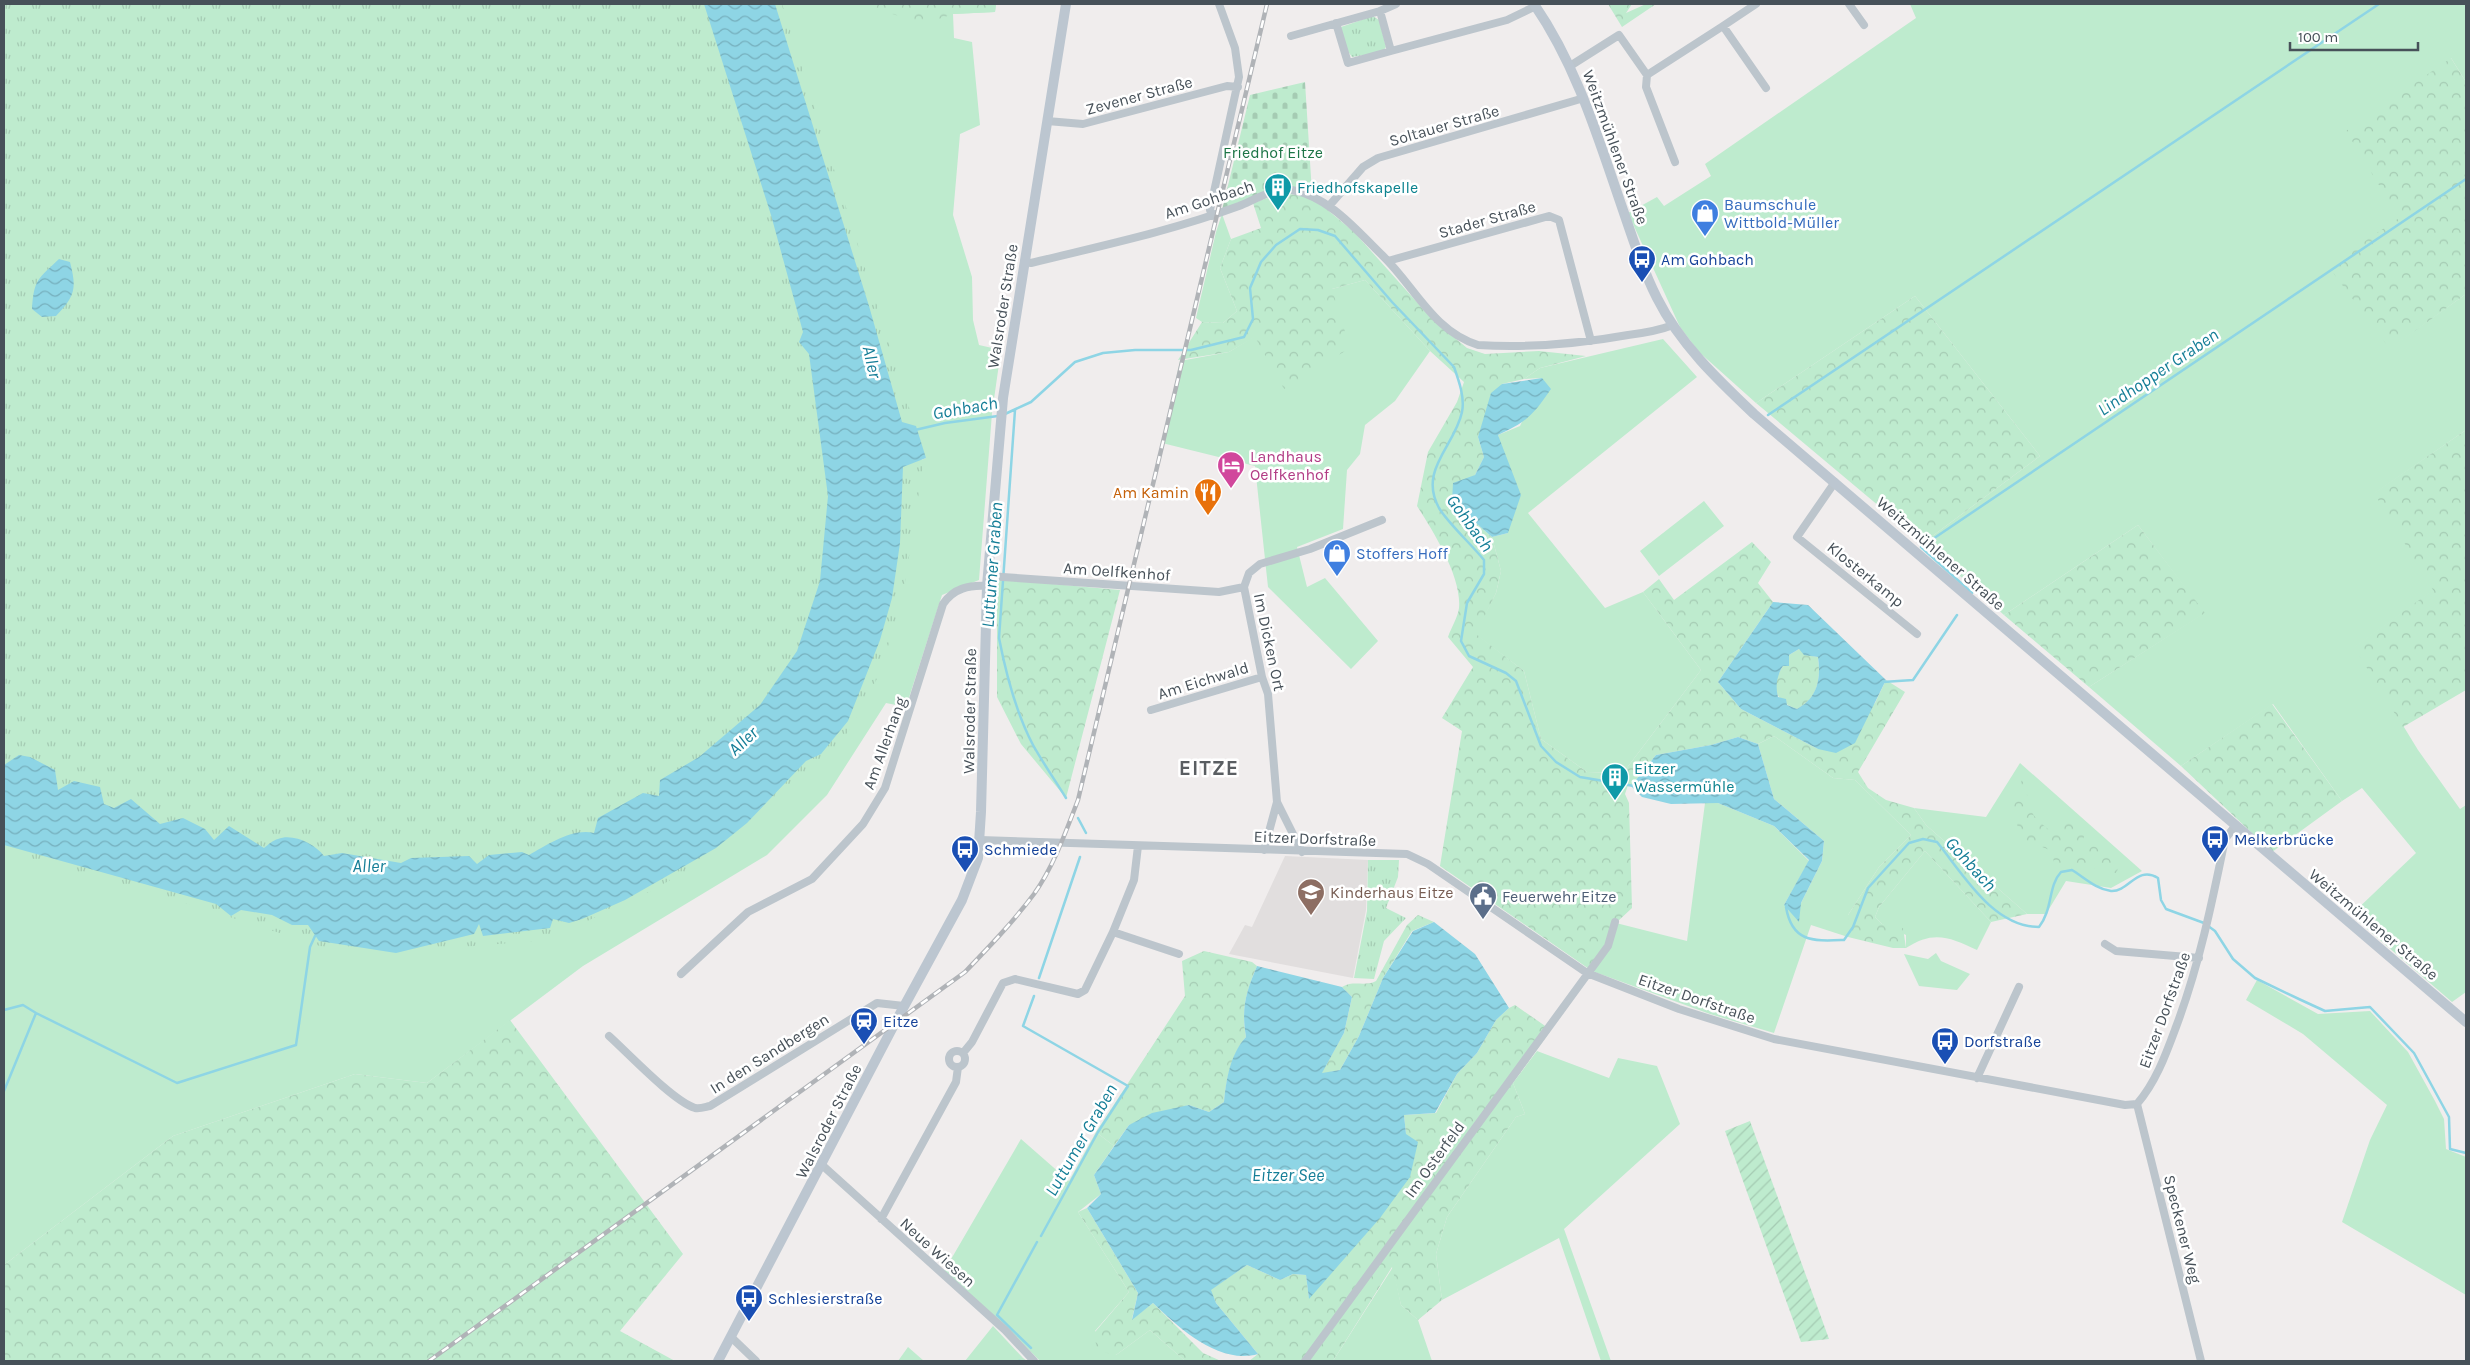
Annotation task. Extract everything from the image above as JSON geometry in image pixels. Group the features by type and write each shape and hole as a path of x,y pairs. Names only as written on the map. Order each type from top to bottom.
{"main road":[{"name":"Walsroder Straße","path":"718,1361 904,1006 962,900 978,858 990,579 1002,398 1066,4"},
{"name":"Weitzmühlener Straße","path":"1535,5 1570,66 1584,98 1642,266 1673,325 1696,356 1739,400 2466,1022"}],"street":[{"path":"1212,216 1210,210 1238,87 1238,66 1235,48 1219,4"},
{"path":"1291,36 1380,11 1396,4"},
{"path":"1648,75 1756,4"},
{"path":"1849,4 1864,25"},
{"path":"1336,23 1348,63 1507,20 1535,5"},
{"path":"1380,11 1392,51"},
{"path":"1723,26 1766,88"},
{"path":"1570,66 1619,35 1648,75 1646,87 1675,162"},
{"name":"Zevener Straße","path":"1047,121 1083,124 1227,86 1238,87"},
{"name":"Soltauer Straße","path":"1329,206 1363,167 1378,158 1584,98"},
{"name":"Am Gohbach","path":"1025,262 1031,263 1212,216 1283,190 1299,192 1329,206 1388,261 1433,316 1455,335 1469,342 1478,345 1541,346 1591,341 1660,330 1673,325"},
{"name":"Stader Straße","path":"1388,261 1549,216 1559,220 1591,341"},
{"name":"Klosterkamp","path":"1835,482 1797,537 1917,634"},
{"name":"Im Dicken Ort","path":"1264,850 1277,802 1268,694 1262,677 1244,587 1249,573 1269,560 1310,549 1382,520"},
{"name":"Am Oelfkenhof","path":"990,579 1010,577 1219,592 1244,587"},
{"name":"Am Allerhang","path":"681,974 748,912 812,879 863,824 885,788 943,604 958,590 990,579"},
{"name":"Am Eichwald","path":"1151,710 1262,677"},
{"name":"Im Dicken Ort","path":"1277,802 1302,852"},
{"name":"Eitzer Dorfstraße","path":"980,840 1407,854 1428,864 1587,973 1680,1009 1774,1038 2125,1106 2137,1104 2149,1090 2169,1048 2199,958 2225,839 2236,825"},
{"path":"963,1053 972,1042 1003,983 1015,979 1078,994 1085,990 1113,932 1134,880 1138,846"},
{"name":"Im Osterfeld","path":"1305,1361 1608,946 1615,922"},
{"path":"1113,932 1179,954"},
{"path":"2105,944 2116,951 2199,958"},
{"path":"1977,1078 2019,987"},
{"name":"In den Sandbergen","path":"609,1036 661,1084 694,1108 702,1108 710,1106 877,1003 904,1006"},
{"path":"958,1068 950,1064 949,1056 956,1051 963,1053"},
{"path":"958,1068 963,1066 966,1061 963,1053"},
{"path":"881,1220 956,1082 958,1068"},
{"name":"Speckener Weg","path":"2137,1104 2201,1361"},
{"name":"Neue Wiesen","path":"822,1165 1004,1330 1034,1361"},
{"path":"731,1337 756,1361"}],"shaded area":[{"name":"Kinderhaus Eitze","path":"1285,856 1368,860 1366,910 1353,978 1229,954 1245,925 1252,927"}],"green space":[{"path":"4,4 782,4 914,423 923,466 903,596 880,673 853,725 816,775 719,853 638,898 545,940 440,949 326,948 202,908 4,851"},
{"path":"775,4 996,4 995,12 953,14 954,38 972,42 980,125 960,134 953,215 972,277 973,320 979,345 1001,350 992,413 979,580 942,595 906,707 886,703 827,795 767,855 583,966 427,1083 355,1074 173,1136 4,1265 4,845 926,458 902,422"},
{"path":"866,4 996,4 995,12 953,14 925,24 869,7"},
{"path":"1608,4 1632,4 1626,13 1646,4 1656,4 1622,27"},
{"path":"1910,4 2466,4 2466,82 2451,58 2399,218 2390,348 2466,294 2466,430 2375,493 2434,590 2355,647 2418,750 2460,809 2466,805 2466,992 2452,1002 2351,915 2416,853 2362,788 2342,801 2273,704 2181,766 2089,687 2204,613 2138,525 2004,615 1923,543 2040,456 1915,296 1756,403 1699,352 1680,327 1628,213 1657,197 1664,206 1711,176 1705,164 1916,18"},
{"path":"1373,16 1379,20 1386,47 1382,52 1352,57 1347,50 1341,27"},
{"path":"2451,58 2466,82 2466,294 2390,349 2328,266 2399,218 2346,131"},
{"name":"Friedhof Eitze","path":"1305,82 1312,193 1295,188 1222,210 1250,95"},
{"path":"1282,193 1312,197 1354,232 1432,319 1467,348 1485,354 1539,351 1586,356 1540,368 1524,379 1502,384 1478,437 1484,457 1475,475 1452,502 1492,537 1501,571 1496,593 1476,634 1524,671 1541,739 1587,772 1623,773 1701,670 1643,592 1659,579 1674,600 1752,542 1771,562 1758,583 1773,602 1718,682 1741,709 1818,749 1875,703 1886,680 1905,692 1858,772 1868,788 1886,800 1914,808 1926,825 2027,914 1991,922 1925,851 1879,907 1875,917 1882,924 1903,928 1906,948 1893,948 1848,937 1848,915 1879,867 1911,835 1855,780 1833,778 1774,736 1758,744 1738,737 1711,745 1656,755 1631,786 1628,785 1625,794 1629,803 1632,908 1616,923 1592,971 1440,866 1462,731 1442,718 1473,667 1448,637 1459,608 1456,582 1445,555 1417,506 1428,452 1457,402 1464,382 1430,351 1365,280 1332,289 1350,348 1284,389 1255,337 1229,352 1178,360 1202,322 1223,323 1237,311 1220,268 1231,239 1261,228 1253,203"},
{"path":"1222,214 1231,239 1220,268 1237,311 1223,323 1202,322 1196,318"},
{"path":"1365,280 1430,351 1395,401 1365,425 1360,454 1347,470 1343,529 1297,547 1307,587 1325,578 1378,641 1351,669 1268,587 1255,466 1162,443 1180,361 1229,352 1332,289"},
{"path":"1915,296 2040,456 1923,543 1756,403"},
{"path":"1663,339 1697,377 1528,513 1605,608 1643,592 1701,670 1623,773 1587,772 1541,739 1524,671 1475,634 1496,593 1501,571 1492,537 1508,533 1502,450 1498,435 1520,426 1542,378 1524,379 1540,368"},
{"path":"2466,430 2466,690 2403,727 2354,647 2433,590 2374,493"},
{"path":"1704,501 1724,526 1659,576 1640,551"},
{"path":"2138,525 2205,613 2089,687 2004,615"},
{"path":"997,579 1120,590 1066,798 1021,744 997,697"},
{"path":"1799,649 1818,657 1819,673 1814,694 1804,705 1797,709 1783,702 1779,697 1776,692 1776,680 1783,666 1789,666 1789,655"},
{"path":"2272,704 2342,801 2272,852 2181,766"},
{"path":"1774,736 1833,778 1855,780 1911,835 1879,867 1848,915 1848,937 1811,925 1774,1033 1710,1014 1592,971 1616,923 1687,941 1705,803 1718,803 1774,826 1809,861 1784,905 1801,903 1822,861 1824,841 1774,799 1758,744"},
{"path":"2020,763 2142,871 2111,888 2066,881 2046,914 2027,914 1926,825 1914,808 1986,817"},
{"path":"2022,780 2031,810 2040,822 2048,829 2057,824 2066,823 2085,827 2083,845 2109,851 2121,863 2116,873 2083,866 2055,869 2052,851 2025,840 2017,825 2014,810 2018,788"},
{"path":"1925,851 1991,922 1977,950 1942,937 1925,939 1906,948 1906,935 1882,924 1875,917 1879,907"},
{"path":"1368,860 1399,860 1398,877 1386,908 1406,918 1384,941 1374,979 1354,978 1367,911"},
{"path":"1418,915 1434,922 1412,931 1383,978 1359,1036 1340,1070 1321,1074 1344,1033 1352,997 1342,987 1350,984 1372,983 1376,981 1407,925"},
{"path":"1204,951 1252,962 1257,966 1244,1009 1246,1037 1233,1060 1226,1085 1224,1102 1209,1112 1189,1105 1129,1125 1114,1146 1096,1132 1185,996 1182,961"},
{"path":"1936,953 1941,961 1970,974 1957,990 1919,986 1904,954 1928,959"},
{"path":"2257,980 2318,1014 2370,1011 2408,1052 2444,1119 2446,1149 2466,1157 2466,1295 2342,1222 2370,1140 2387,1105 2303,1034 2246,1000"},
{"path":"1515,1005 1551,1030 1513,1083 1525,1114 1516,1117 1447,1217 1436,1254 1442,1300 1418,1320 1401,1305 1392,1267 1333,1361 1249,1361 1258,1354 1216,1303 1210,1290 1247,1265 1280,1280 1293,1274 1306,1275 1309,1298 1406,1134 1404,1115 1436,1113 1457,1074 1477,1053 1496,1020"},
{"path":"510,1020 683,1254 620,1331 675,1361 4,1361 4,1265 173,1136 355,1074 427,1083"},
{"path":"1537,1051 1609,1078 1618,1058 1657,1066 1680,1124 1564,1229 1611,1361 1601,1361 1559,1238 1442,1300 1436,1254 1447,1217 1516,1117 1525,1114 1513,1083"},
{"path":"1750,1121 1829,1339 1801,1342 1725,1131"},
{"path":"1096,1132 1114,1146 1094,1175 1101,1194 1078,1212 1129,1292 1095,1331 1116,1355 1150,1330 1185,1361 1040,1361 999,1320 943,1273 1021,1139 1069,1181"},
{"path":"1087,1208 1138,1293 1132,1319 1153,1303 1203,1353 1221,1361 1185,1361 1150,1330 1116,1355 1103,1352 1096,1346 1095,1332 1129,1292 1078,1212"},
{"path":"1393,1267 1401,1305 1418,1320 1432,1361 1333,1361"},
{"path":"993,1326 1023,1358 1027,1361 965,1361"},
{"path":"908,1347 924,1361 898,1361"}],"water":[{"name":"Aller","path":"704,4 775,4 869,306 902,422 916,426 926,458 903,467 900,543 892,598 880,640 848,721 821,754 806,761 747,823 716,848 625,900 569,923 553,919 550,928 483,936 479,924 474,934 396,953 319,941 308,925 292,925 272,915 241,910 231,916 216,904 4,845 4,765 19,755 30,757 55,770 58,790 74,781 100,787 104,804 114,808 131,799 160,824 183,818 205,829 214,840 229,826 264,848 276,840 290,837 315,847 324,856 342,853 401,863 411,858 469,856 477,864 489,855 522,852 529,855 569,835 586,832 594,833 598,818 643,793 659,796 660,780 699,757 760,705 797,651 820,581 828,496 809,354 799,342 803,332 771,215"},
{"path":"59,259 70,262 74,286 73,292 56,316 42,317 32,309 34,291 38,280"},
{"path":"1542,378 1551,389 1539,405 1523,422 1498,435 1521,495 1508,533 1492,537 1452,502 1453,483 1475,475 1484,457 1478,437 1491,393 1502,384"},
{"path":"1773,602 1808,605 1886,680 1855,743 1836,753 1818,749 1741,709 1718,682","holes":["1799,649 1804,655 1818,657 1818,680 1810,699 1797,709 1787,705 1786,699 1778,697 1777,681 1783,666 1789,666 1789,655"]},
{"path":"1738,737 1758,744 1774,799 1824,841 1822,861 1801,903 1799,922 1784,905 1809,860 1774,826 1718,803 1671,804 1642,797 1631,786 1656,755 1711,745"},
{"name":"Eitzer See","path":"1434,922 1475,954 1509,1008 1496,1020 1477,1053 1457,1074 1435,1113 1404,1115 1406,1134 1418,1142 1410,1177 1380,1218 1309,1299 1306,1275 1293,1274 1280,1280 1247,1265 1211,1290 1216,1303 1258,1354 1243,1356 1214,1349 1187,1333 1153,1303 1132,1320 1138,1293 1087,1208 1101,1194 1094,1175 1129,1125 1152,1113 1189,1105 1209,1112 1224,1102 1228,1077 1236,1051 1246,1037 1244,1009 1257,966 1342,987 1352,997 1344,1033 1322,1073 1340,1070 1359,1036 1383,978 1413,931"}],"waterway":[{"path":"1768,415 2379,4"},
{"name":"Lindhopper Graben","path":"1972,593 1921,547 2466,179"},
{"name":"Gohbach","path":"1005,414 1031,402 1075,362 1103,353 1135,350 1191,350 1244,337 1253,319 1250,288 1261,262 1276,245 1300,229 1318,230 1335,236 1392,302 1454,367 1458,378 1462,395 1462,412 1435,470 1433,482 1434,494 1439,508 1484,560 1484,574 1467,603 1461,641 1469,656 1506,673 1516,681 1541,746 1556,762 1580,777 1634,786"},
{"name":"Luttumer Graben","path":"1015,410 999,638 1008,679 1027,733 1066,798"},
{"name":"Gohbach","path":"915,430 945,423 998,416"},
{"name":"Lindhopper Graben","path":"1883,682 1913,680 1957,615"},
{"name":"Luttumer Graben","path":"1078,818 1086,833"},
{"name":"Gohbach","path":"1787,905 1789,919 1799,934 1814,939 1844,940 1853,927 1868,888 1909,843 1923,839 1937,842 1969,883 1993,909 2022,925 2039,927 2047,913 2054,884 2061,872 2072,870 2095,886 2111,891 2123,888 2139,877 2151,875 2158,878 2161,900 2166,909 2204,923 2215,931 2233,959 2255,978 2325,1011 2370,1007 2414,1053 2449,1117 2450,1149 2466,1153"},
{"name":"Luttumer Graben","path":"1039,978 1080,857"},
{"path":"36,1013 177,1083 296,1045 310,947 315,936"},
{"name":"Luttumer Graben","path":"1034,996 1023,1026 1128,1086 1098,1132 1041,1236"},
{"path":"4,1010 23,1005 36,1013 4,1091"},
{"name":"Luttumer Graben","path":"1031,1348 997,1315 1037,1242"}],"railway":[{"path":"429,1361 965,972 1026,904 1048,872 1078,800 1267,4"}],"place":[{"name":"Friedhofskapelle","path":"1278,211"},
{"name":"Baumschule Wittbold-Müller","path":"1705,237"},
{"name":"Am Gohbach","path":"1642,283"},
{"name":"Landhaus Oelfkenhof","path":"1231,489"},
{"name":"Am Kamin","path":"1208,516"},
{"name":"Stoffers Hoff","path":"1337,577"},
{"name":"Eitzer Wassermühle","path":"1615,801"},
{"name":"Melkerbrücke","path":"2215,863"},
{"name":"Schmiede","path":"965,873"},
{"name":"Kinderhaus Eitze","path":"1311,916"},
{"name":"Feuerwehr Eitze","path":"1483,920"},
{"name":"Eitze","path":"864,1045"},
{"name":"Dorfstraße","path":"1945,1065"},
{"name":"Schlesierstraße","path":"749,1322"}],"district":[{"name":"EITZE","path":"1209,768"}]}
